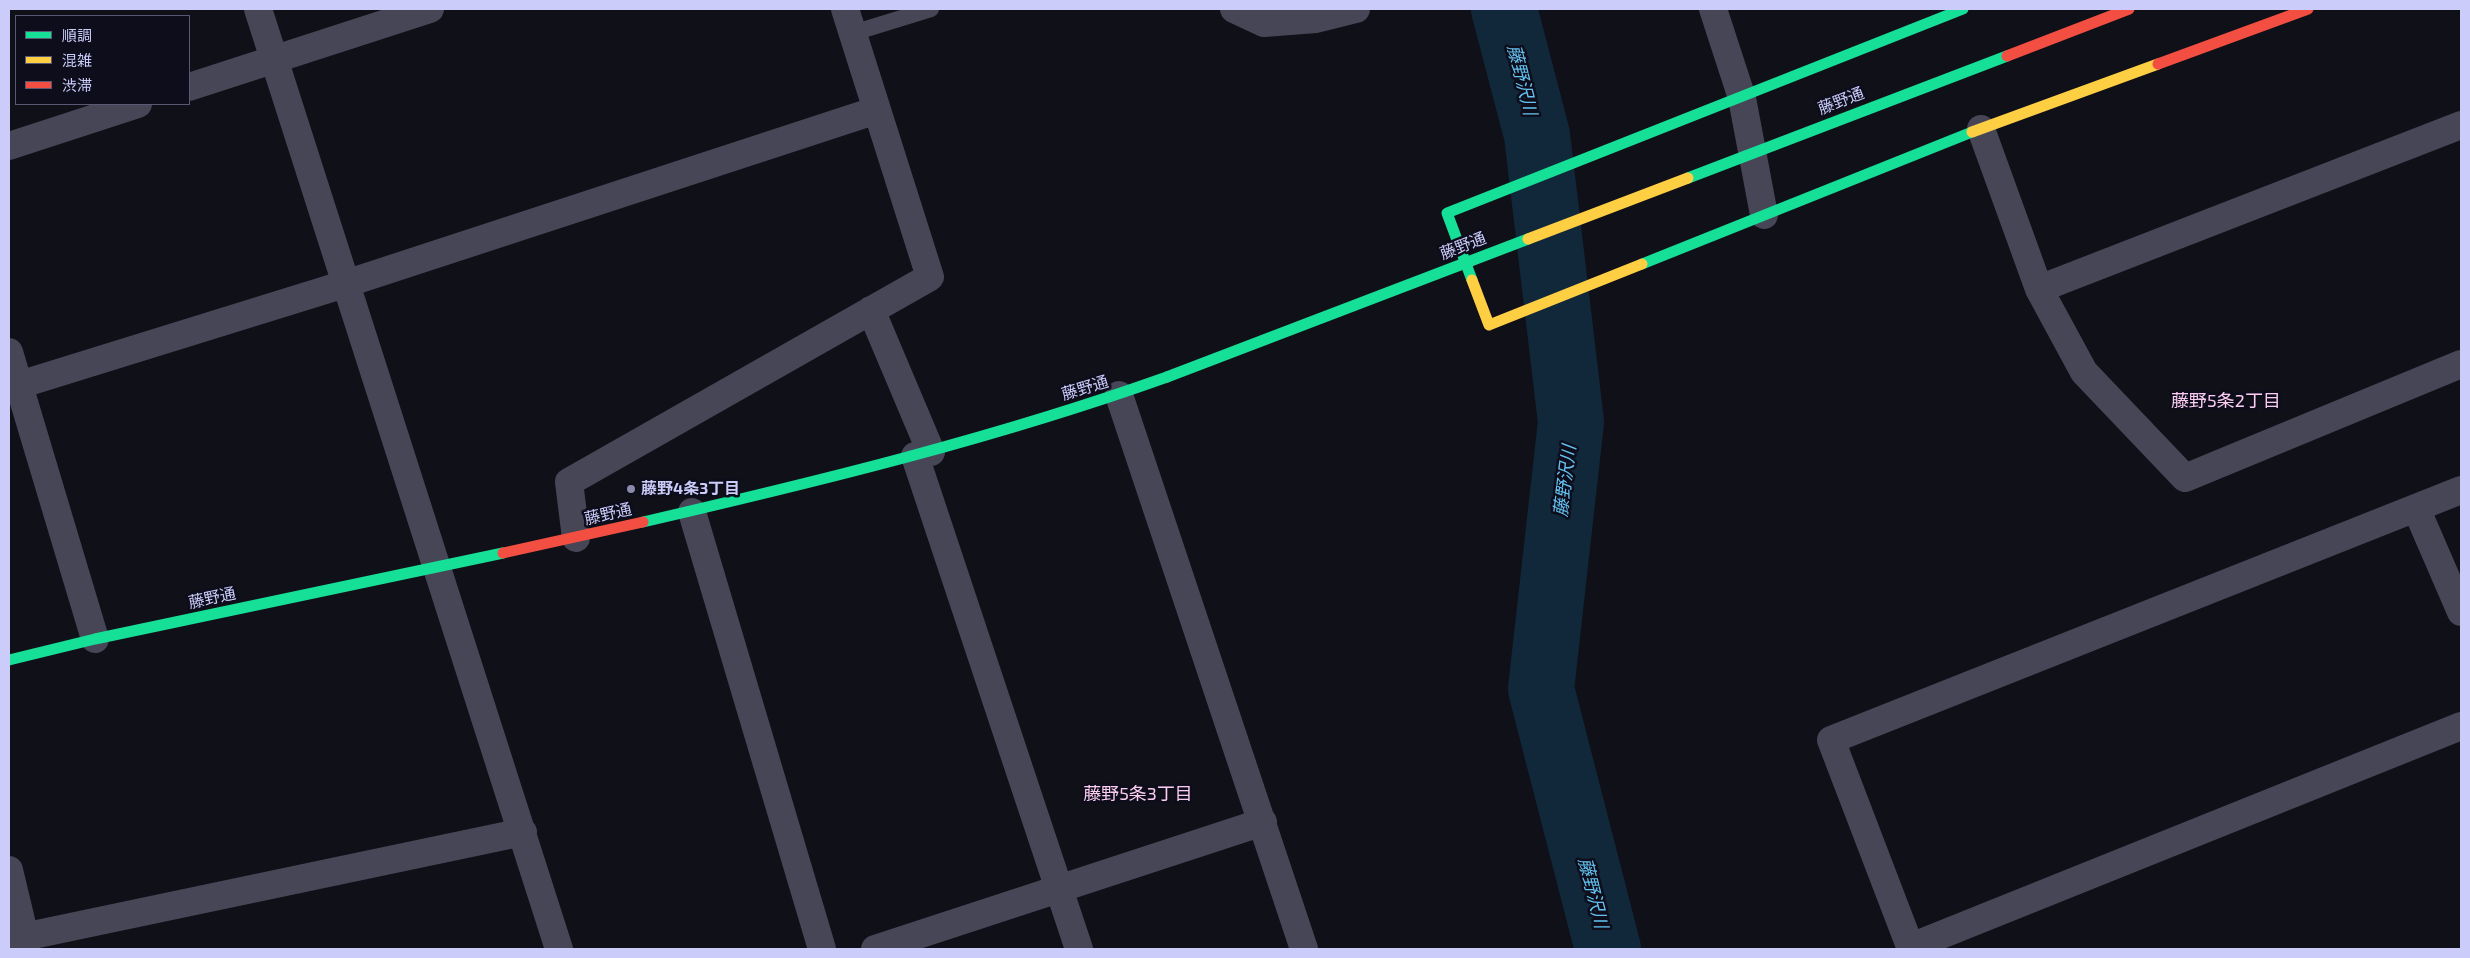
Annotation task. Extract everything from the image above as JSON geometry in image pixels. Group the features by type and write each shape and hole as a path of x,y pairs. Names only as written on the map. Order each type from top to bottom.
{"street":[{"path":"258,9 559,949"},
{"path":"190,87 430,9"},
{"path":"1234,9 1264,23 1316,19 1356,9"},
{"path":"1713,9 1742,98 1764,215"},
{"path":"1963,9 1742,98 1447,213 1489,326 1981,129 2308,9"},
{"name":"藤野通","path":"9,660 95,639 692,512 923,454 1119,395 2129,9"},
{"path":"576,538 569,482 930,277 849,21"},
{"path":"9,146 135,105"},
{"path":"19,385 345,284 877,110"},
{"path":"2039,289 2461,125"},
{"path":"1981,129 2039,289 2084,372 2184,478 2461,364"},
{"path":"871,310 923,454 1079,949"},
{"path":"9,352 95,639"},
{"path":"1119,395 1304,949"},
{"path":"2461,490 1832,740 1911,948 2461,726"},
{"path":"2416,508 2461,612"},
{"path":"692,512 822,949"},
{"path":"875,949 1263,822"},
{"path":"9,870 17,939 523,832"}],"lane":[{"path":"849,21 931,9"}],"waterway":[{"name":"藤野沢川","path":"1504,9 1537,135 1571,422 1541,689 1608,949"}],"traffic: fast":[{"path":"1472,280 1447,213 1963,9"},
{"path":"1688,178 2007,56"},
{"path":"1642,264 1972,132"},
{"path":"1167,377 1528,239"},
{"path":"643,522 776,491 973,439 1038,420 1167,377"},
{"path":"9,660 95,639 503,553"}],"traffic: slow":[{"path":"1972,132 2158,64"},
{"path":"1528,239 1688,178"},
{"path":"1472,280 1489,325 1642,264"}],"traffic: jam":[{"path":"2007,56 2129,9"},
{"path":"2158,64 2308,9"},
{"path":"503,553 643,522"}],"place":[{"name":"藤野4条3丁目","path":"631,489"}],"district":[{"name":"藤野5条2丁目","path":"2226,401"},
{"name":"藤野5条3丁目","path":"1138,794"}]}
